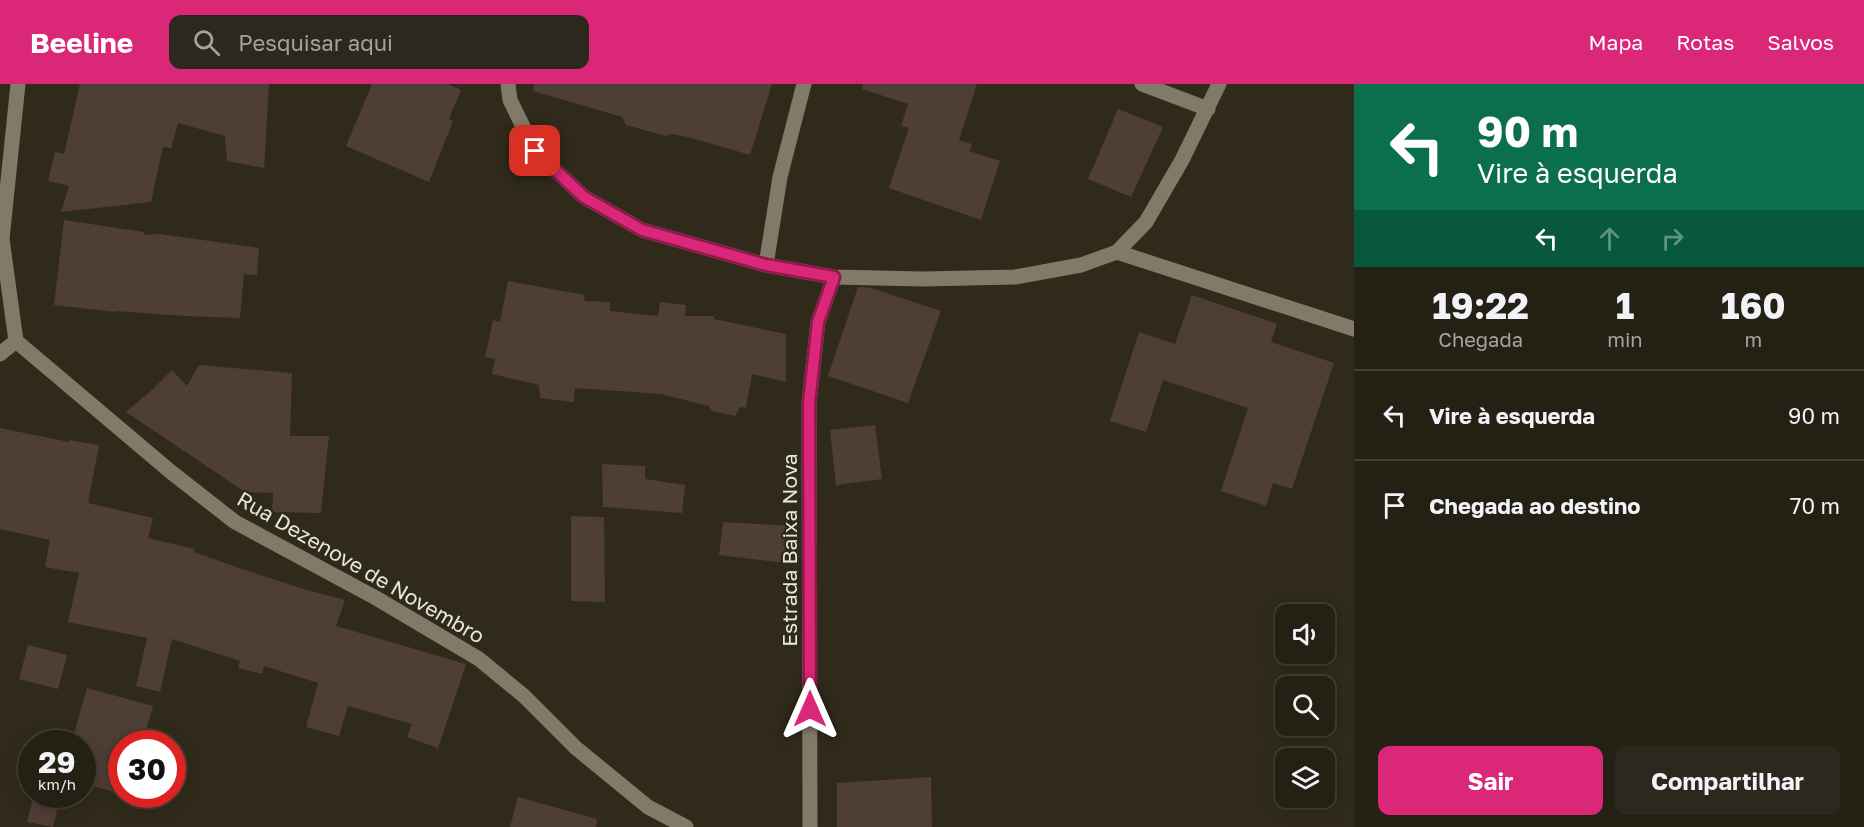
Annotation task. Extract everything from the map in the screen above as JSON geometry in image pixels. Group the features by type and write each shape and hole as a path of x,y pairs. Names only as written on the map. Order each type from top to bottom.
{"street":[{"path":"0,354 16,341 2,239 18,84"},
{"path":"508,84 510,100 535,151 584,197 642,230 766,265 834,277 923,279 1016,277 1081,265 1117,252 1146,222 1182,160 1220,84"},
{"path":"766,265 780,177 804,84"},
{"path":"1142,84 1208,110"},
{"path":"1117,252 1354,329"},
{"name":"Estrada Baixa Nova","path":"810,827 809,403 818,322 834,277"},
{"name":"Rua Dezenove de Novembro","path":"16,341 171,472 235,522 479,658 524,696 576,748 648,807 686,827"}],"building":[{"path":"80,84 269,84 264,168 227,161 225,136 178,123 171,148 163,147 151,202 61,212 69,186 48,181 55,152 64,154"},
{"path":"372,84 448,84 461,90 449,119 453,121 429,182 346,146"},
{"path":"534,84 772,84 750,155 695,139 672,134 666,136 626,125 622,117 533,91"},
{"path":"863,84 977,84 959,140 972,144 969,151 1000,161 981,220 889,188 909,128 901,126 908,104 862,89"},
{"path":"1118,109 1163,127 1131,197 1088,179"},
{"path":"64,220 144,232 144,235 160,234 259,248 257,275 244,274 240,318 115,312 54,305"},
{"path":"508,281 585,295 584,301 610,302 610,311 658,316 660,302 686,305 685,316 714,316 714,319 786,334 786,382 752,374 746,408 740,407 735,416 711,411 709,406 661,394 575,388 574,402 540,398 539,385 492,374 495,359 485,357 493,320 500,322"},
{"path":"858,287 871,288 941,311 908,403 828,376"},
{"path":"1192,295 1277,324 1271,342 1334,363 1292,489 1273,483 1266,506 1221,491 1248,408 1163,380 1146,432 1110,421 1139,332 1175,344"},
{"path":"199,365 292,373 290,436 329,436 321,513 272,512 273,493 245,492 126,412 172,370 187,386"},
{"path":"875,425 882,479 836,485 830,430"},
{"path":"0,428 69,442 69,440 99,445 88,503 153,518 148,538 194,549 194,552 245,570 345,600 336,626 466,664 438,748 407,737 412,724 348,706 339,736 306,727 318,683 264,666 262,674 238,668 240,661 172,639 160,692 136,686 147,638 68,622 79,573 45,567 50,540 0,529"},
{"path":"602,464 645,466 645,479 685,485 682,513 603,507"},
{"path":"571,516 604,517 605,602 571,601"},
{"path":"723,522 794,526 793,564 719,555"},
{"path":"28,645 67,655 58,689 19,679"},
{"path":"87,688 153,706 146,730 108,730 108,790 96,787 96,730 75,730"},
{"path":"931,777 932,827 837,827 837,783"},
{"path":"518,797 597,819 596,827 510,827"},
{"path":"31,808 58,808 53,827 27,822"}],"route":[{"path":"535,151 584,197 642,230 766,265 834,277 818,322 809,403 810,709"}]}
